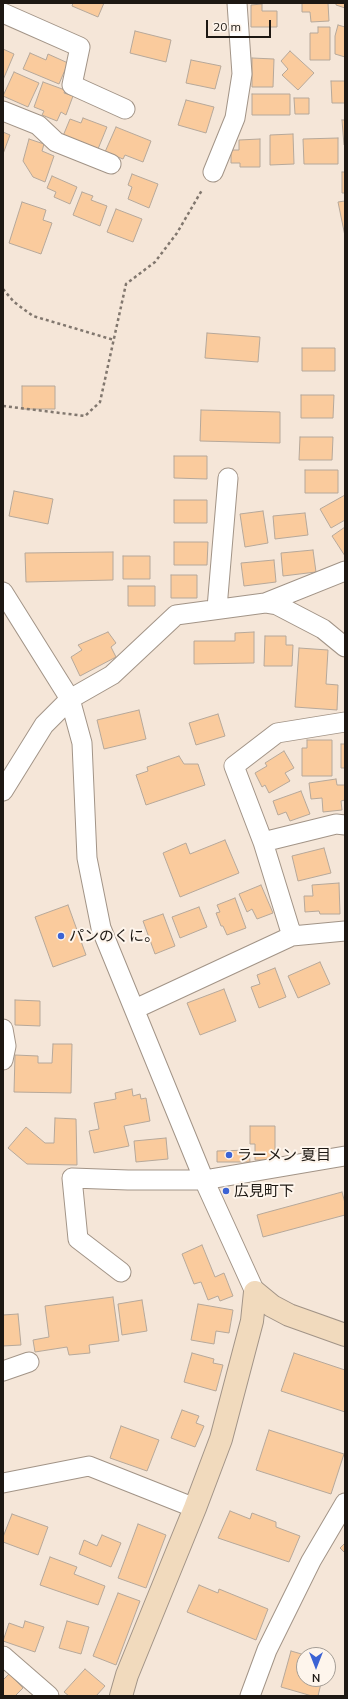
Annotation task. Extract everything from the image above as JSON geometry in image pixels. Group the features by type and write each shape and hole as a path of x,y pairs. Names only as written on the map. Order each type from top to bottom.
{"street":[{"path":"213,172 235,118 242,74 237,3"},
{"path":"3,13 80,47 72,85 125,109"},
{"path":"3,111 38,125 56,142 111,164"},
{"path":"217,608 228,478"},
{"path":"3,792 44,725 70,699 112,675 176,615 266,602 345,571"},
{"path":"3,592 70,699 82,743 88,858 101,928 204,1180 255,1292 272,1306 289,1315 345,1335"},
{"path":"266,602 277,605 317,626 345,647"},
{"path":"292,936 263,842 234,766 277,733 345,722"},
{"path":"263,842 336,824 345,824"},
{"path":"135,1009 292,936 345,931"},
{"path":"3,1029 6,1046 3,1060"},
{"path":"122,1272 78,1239 72,1178 204,1180 345,1156"},
{"path":"123,1696 126,1675 195,1508 221,1439 252,1321 255,1292"},
{"path":"3,1371 29,1362"},
{"path":"3,1483 89,1466 195,1508"},
{"path":"250,1696 267,1650 308,1568 345,1503"},
{"path":"3,1656 50,1696"}],"path":[{"path":"3,406 85,416 100,402 126,284 155,262 177,234 213,172"},
{"path":"3,289 14,302 33,316 114,340"}],"building":[{"path":"73,3 104,3 98,17 72,6"},
{"path":"302,3 328,3 329,21 311,22 310,12 302,12"},
{"path":"336,3 345,3 345,8 336,5"},
{"path":"262,4 262,11 277,11 277,27 251,27 251,5"},
{"path":"338,25 345,27 345,57 335,54 335,36"},
{"path":"318,27 330,27 330,60 310,60 310,33 318,33"},
{"path":"135,31 171,40 166,62 130,53"},
{"path":"3,49 14,54 3,80"},
{"path":"290,51 314,73 298,90 282,75 288,69 281,61"},
{"path":"30,53 46,60 48,54 68,63 59,84 23,69"},
{"path":"252,58 274,59 273,87 252,87"},
{"path":"191,60 221,66 215,89 186,83"},
{"path":"14,72 39,83 28,107 3,96"},
{"path":"331,81 345,81 345,103 332,103"},
{"path":"43,82 65,90 64,93 73,96 66,115 61,112 57,121 42,115 44,111 34,107"},
{"path":"252,94 290,94 290,115 252,115"},
{"path":"294,98 309,98 309,114 295,114"},
{"path":"186,100 214,107 206,133 178,125"},
{"path":"83,118 107,127 98,149 63,136 70,119 81,123"},
{"path":"342,120 345,120 345,145 344,145"},
{"path":"116,127 151,141 143,162 125,155 123,159 105,152"},
{"path":"3,132 10,135 3,154"},
{"path":"293,134 294,164 270,165 270,135"},
{"path":"338,138 338,164 304,164 303,139"},
{"path":"29,139 44,144 42,151 54,156 45,182 33,177 23,161"},
{"path":"260,139 260,167 240,167 240,163 231,163 231,150 239,150 239,140"},
{"path":"342,172 345,172 345,193 342,193"},
{"path":"132,174 158,184 149,208 128,199 132,187 128,185"},
{"path":"52,176 77,187 70,204 54,197 56,192 47,188"},
{"path":"82,192 93,196 91,200 107,206 100,226 73,215"},
{"path":"345,201 345,236 338,202"},
{"path":"22,202 46,210 43,220 52,223 41,254 9,243"},
{"path":"116,209 142,219 133,242 107,232"},
{"path":"207,333 260,337 258,362 205,358"},
{"path":"302,348 335,348 335,371 302,371"},
{"path":"22,386 55,386 55,409 22,409"},
{"path":"301,395 334,395 333,418 301,418"},
{"path":"201,410 280,412 280,443 200,441"},
{"path":"300,437 333,437 332,460 299,460"},
{"path":"174,456 207,456 207,479 174,478"},
{"path":"305,470 338,470 338,493 305,493"},
{"path":"14,491 53,499 48,524 9,516"},
{"path":"345,495 345,520 331,528 320,509"},
{"path":"174,500 207,500 207,523 174,523"},
{"path":"263,511 268,543 245,547 240,514"},
{"path":"305,513 308,535 275,539 273,516"},
{"path":"345,527 345,556 332,536"},
{"path":"174,542 208,542 207,565 174,565"},
{"path":"313,550 316,572 283,576 281,553"},
{"path":"113,552 113,580 26,582 25,553"},
{"path":"123,556 150,556 150,579 123,579"},
{"path":"274,560 276,582 244,586 241,563"},
{"path":"171,575 197,575 197,598 171,598"},
{"path":"128,586 155,586 155,606 128,606"},
{"path":"108,632 116,643 111,647 116,657 80,676 71,657 82,650 78,645"},
{"path":"254,632 254,663 194,664 194,641 235,641 235,633"},
{"path":"265,636 286,636 286,645 293,645 292,666 264,666"},
{"path":"299,648 328,650 326,684 338,685 337,710 295,707"},
{"path":"139,710 146,739 104,749 97,720"},
{"path":"218,714 225,736 196,745 189,723"},
{"path":"307,740 332,740 332,776 302,776 302,748 307,748"},
{"path":"341,744 345,744 345,768 341,768"},
{"path":"284,751 294,768 285,773 290,781 269,793 265,785 262,787 255,773 267,766 265,763"},
{"path":"179,756 184,764 198,764 205,785 146,805 136,775 148,771 147,767"},
{"path":"336,779 337,785 345,785 345,800 341,801 342,810 323,812 322,798 311,799 309,783"},
{"path":"301,791 310,814 290,821 286,812 278,815 273,801"},
{"path":"225,840 239,873 180,897 163,853 186,843 190,854"},
{"path":"324,848 331,873 298,881 292,856"},
{"path":"339,883 340,914 320,914 319,911 305,912 304,896 313,896 312,885"},
{"path":"261,885 273,913 257,919 252,909 247,912 239,894"},
{"path":"235,898 246,928 227,935 223,926 221,926 216,913 220,912 217,905"},
{"name":"パンのくに。","path":"68,905 86,955 53,967 35,917"},
{"path":"199,907 207,927 180,938 172,917"},
{"path":"163,914 175,946 155,954 143,921"},
{"path":"320,962 330,984 298,998 288,976"},
{"path":"275,968 286,997 259,1008 251,987 260,984 257,975"},
{"path":"224,989 236,1021 200,1035 187,1003"},
{"path":"15,1000 40,1001 40,1026 15,1025"},
{"path":"53,1044 72,1044 71,1093 14,1092 15,1055 38,1056 38,1063 52,1063"},
{"path":"132,1089 133,1096 140,1094 141,1099 146,1098 150,1121 124,1126 129,1146 94,1153 89,1131 99,1129 94,1103 116,1099 115,1093"},
{"path":"55,1118 76,1119 77,1165 27,1164 8,1148 26,1127 45,1143 54,1143"},
{"path":"250,1126 275,1126 275,1160 255,1160 255,1144 250,1144"},
{"path":"166,1138 168,1159 136,1162 134,1141"},
{"path":"249,1150 250,1162 217,1162 217,1151"},
{"path":"342,1192 345,1203 345,1215 263,1237 257,1215"},
{"path":"202,1245 215,1277 224,1273 233,1296 220,1301 218,1296 208,1300 201,1282 194,1284 182,1254"},
{"path":"113,1297 119,1341 89,1345 90,1353 69,1355 67,1347 35,1352 33,1340 49,1337 45,1306"},
{"path":"142,1300 147,1331 122,1335 118,1304"},
{"path":"198,1304 233,1310 229,1333 216,1331 214,1344 191,1340"},
{"path":"18,1314 21,1345 3,1346 3,1315"},
{"path":"192,1353 214,1359 213,1363 223,1365 216,1391 184,1382"},
{"path":"294,1353 345,1370 345,1412 281,1391"},
{"path":"182,1410 199,1416 196,1423 204,1426 195,1447 171,1438"},
{"path":"121,1426 159,1440 147,1471 110,1458"},
{"path":"269,1430 344,1454 331,1494 256,1470"},
{"path":"230,1511 250,1519 252,1513 276,1522 276,1527 300,1536 289,1562 218,1538"},
{"path":"12,1514 48,1527 38,1555 3,1542 3,1537"},
{"path":"138,1524 166,1535 146,1588 118,1578"},
{"path":"102,1535 121,1543 111,1567 79,1554 84,1540 97,1546"},
{"path":"345,1543 345,1553 340,1548"},
{"path":"50,1557 77,1567 74,1574 105,1586 98,1605 40,1585"},
{"path":"199,1585 218,1593 219,1589 268,1609 256,1640 187,1612"},
{"path":"118,1593 140,1601 116,1665 93,1656"},
{"path":"25,1621 44,1627 35,1652 3,1641 9,1623 23,1628"},
{"path":"67,1621 89,1627 81,1654 59,1648"},
{"path":"291,1651 296,1652 296,1687 320,1687 318,1696 312,1696 281,1687"},
{"path":"85,1669 105,1686 96,1696 69,1696 64,1692"},
{"path":"9,1674 23,1688 16,1695 17,1696 3,1696 3,1680"}],"place":[{"name":"パンのくに。","path":"61,936"},
{"name":"ラーメン 夏目","path":"229,1155"},
{"name":"広見町下","path":"226,1191"}]}
